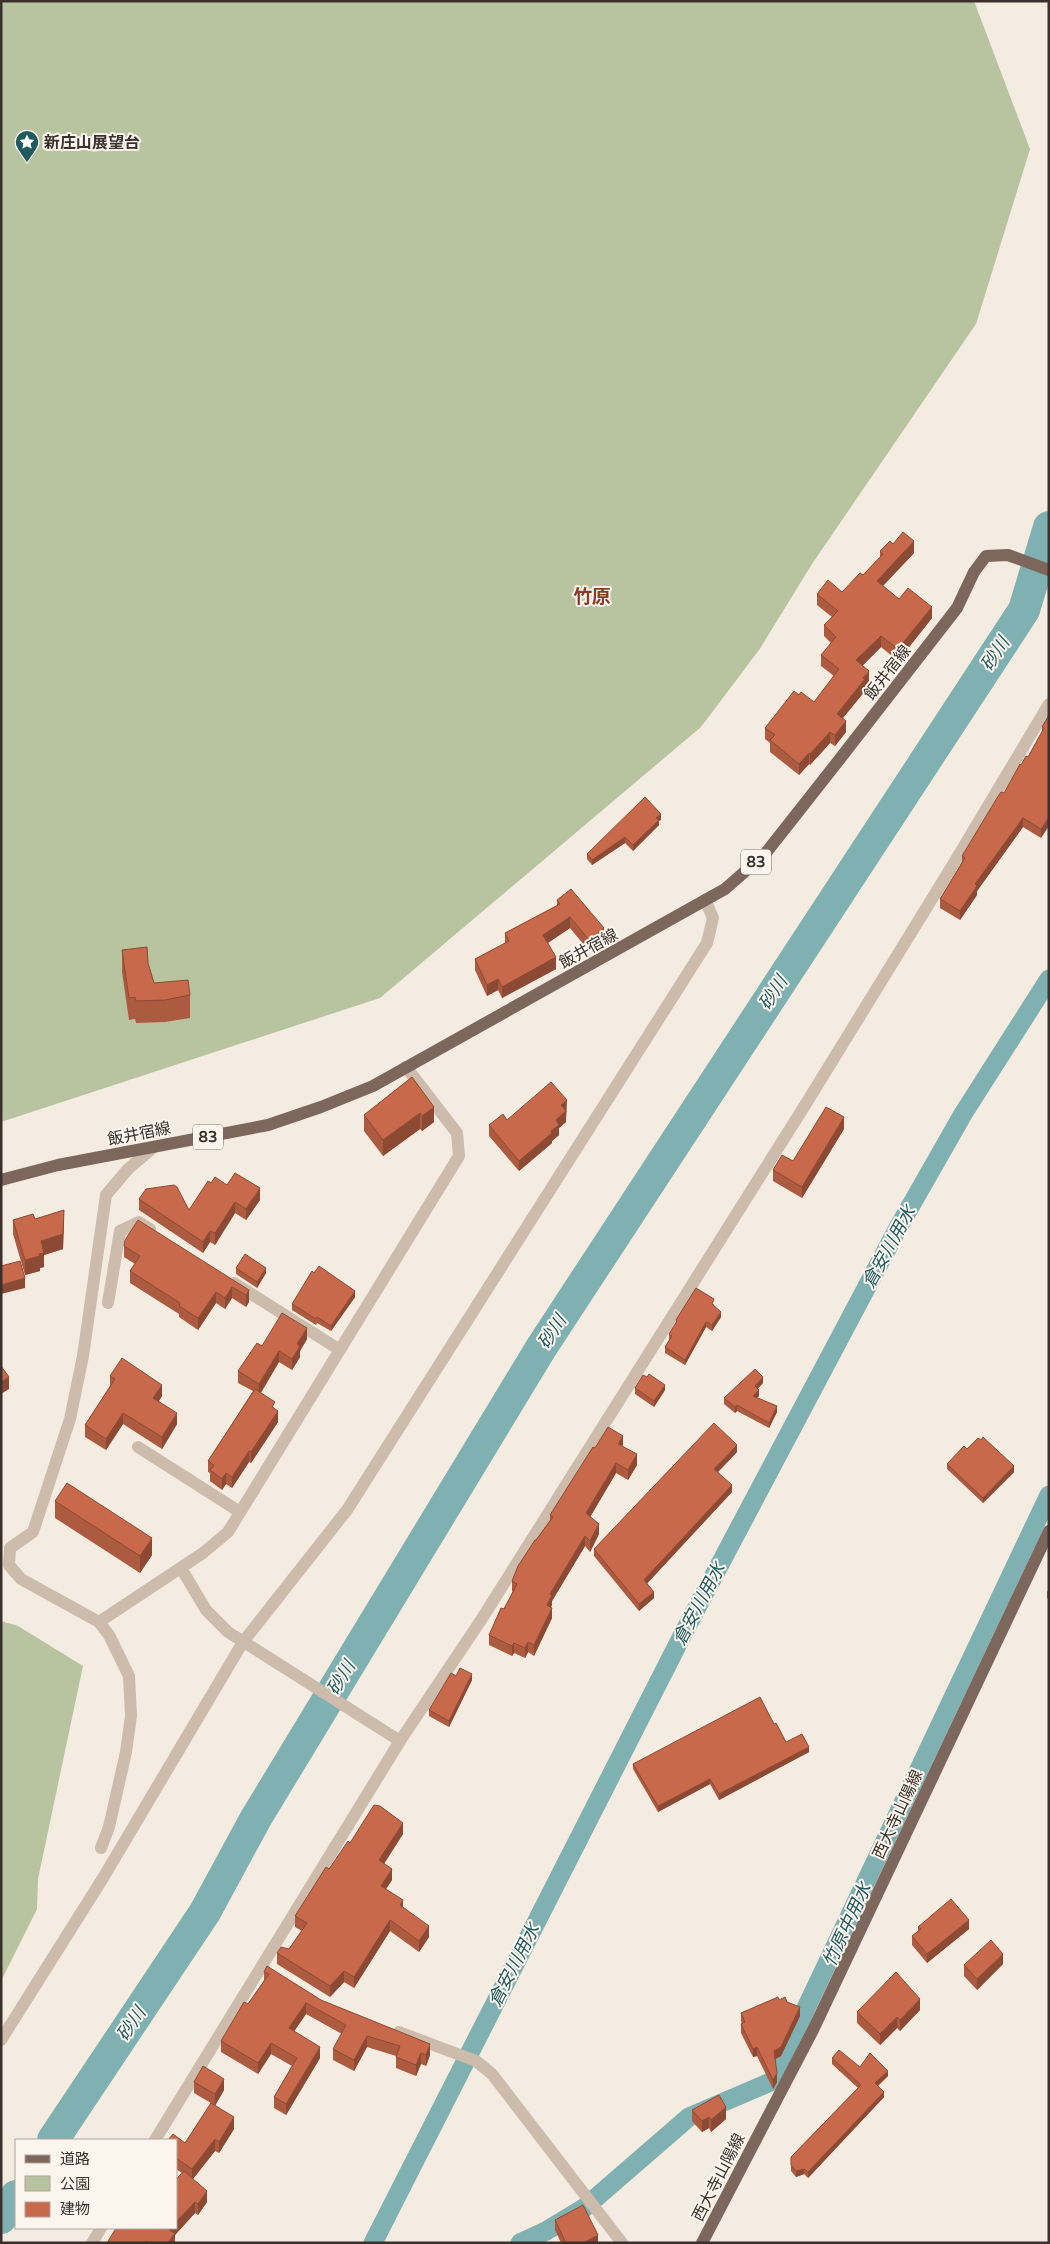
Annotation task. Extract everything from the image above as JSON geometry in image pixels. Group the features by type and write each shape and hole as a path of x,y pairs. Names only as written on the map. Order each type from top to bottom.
{"main road":[{"name":"飯井宿線","path":"1,1180 58,1165 268,1125 373,1086 725,889 765,854 957,608 974,572 986,556 1008,554 1049,570"},
{"name":"西大寺山陽線","path":"702,2243 813,2030 1049,1530"}],"street":[{"path":"156,2139 267,1967 400,1741 483,1617 807,1102 949,872 1049,704"},
{"path":"1,2040 247,1644 347,1510 707,943 713,918 705,900"},
{"path":"99,1622 204,1553 228,1532 459,1156 457,1134 406,1067"},
{"path":"22,1580 10,1565 10,1548 33,1532 70,1419 83,1356 106,1195 128,1169 154,1147"},
{"path":"108,1303 120,1231 139,1222 164,1238"},
{"path":"223,1275 340,1350"},
{"path":"138,1447 240,1512"},
{"path":"181,1568 206,1610 228,1632 400,1741"},
{"path":"1,1571 22,1580 99,1622 109,1635 129,1676 131,1716 126,1752 109,1827 101,1848"},
{"path":"386,2027 476,2061 492,2074 622,2243"},
{"path":"92,2243 100,2229"}],"green space":[{"path":"1,1 974,1 1030,149 976,324 812,564 759,650 701,727 380,998 1,1122"},
{"path":"1,1621 18,1626 83,1666 38,1879 37,1909 1,1981"}],"building":[{"path":"903,532 914,541 877,581 899,599 908,588 932,607 898,649 881,636 856,660 869,671 863,678 865,679 837,714 846,721 835,735 830,732 799,764 770,740 775,735 765,728 794,691 799,695 801,692 814,702 839,669 821,655 836,637 824,625 838,611 817,594 828,580 842,592 860,573 863,575 883,554 880,551 890,541 893,544"},
{"path":"1049,715 1049,817 1041,829 1023,818 975,884 977,886 960,911 940,899 965,858 962,856 997,798 1001,792 1004,793 1020,764 1026,756 1028,757"},
{"path":"645,797 661,814 656,818 659,820 633,845 625,837 592,860 587,854"},
{"path":"571,889 604,928 589,940 570,917 543,935 556,957 502,987 498,979 487,985 475,959 509,941 505,933 560,904 557,900"},
{"path":"147,947 148,963 154,983 188,980 190,995 165,1000 136,1001 135,997 129,998 122,950"},
{"path":"412,1077 434,1107 422,1116 420,1113 383,1140 364,1115"},
{"path":"551,1082 567,1100 561,1105 566,1111 556,1120 559,1125 551,1131 552,1133 519,1161 489,1125 503,1114 507,1120"},
{"path":"826,1107 844,1117 802,1187 773,1170 782,1155 793,1161"},
{"path":"235,1173 260,1188 246,1209 235,1202 215,1233 210,1231 203,1242 139,1199 146,1189 174,1185 177,1187 189,1210 208,1181 211,1183 215,1177 227,1185"},
{"path":"64,1210 63,1234 41,1241 44,1253 25,1260 13,1220 33,1214 35,1219"},
{"path":"138,1220 249,1290 246,1295 232,1287 225,1298 216,1292 198,1318 179,1306 180,1303 130,1271 140,1256 124,1246 125,1240"},
{"path":"245,1254 266,1268 257,1282 236,1268"},
{"path":"20,1261 25,1278 1,1285 1,1266"},
{"path":"319,1266 355,1291 331,1326 292,1304 312,1271 314,1273"},
{"path":"696,1288 714,1299 712,1304 721,1312 712,1325 706,1322 685,1360 665,1347 672,1336 669,1334 676,1320"},
{"path":"282,1313 307,1328 297,1344 300,1346 292,1359 279,1351 259,1384 238,1371 257,1343 262,1346"},
{"path":"122,1358 162,1385 153,1398 177,1413 162,1437 123,1413 106,1439 85,1425 115,1379 110,1376"},
{"path":"1,1366 9,1377 1,1382"},
{"path":"755,1369 763,1377 755,1386 759,1390 753,1396 777,1406 769,1423 737,1405 735,1407 724,1398"},
{"path":"649,1374 665,1385 654,1401 635,1388 643,1375 647,1377"},
{"path":"255,1389 275,1402 272,1407 278,1411 232,1477 226,1473 222,1479 210,1470 214,1465 208,1461"},
{"path":"714,1423 737,1445 714,1469 732,1485 644,1580 654,1592 639,1604 594,1549"},
{"path":"608,1427 623,1436 618,1444 637,1454 628,1470 616,1463 586,1513 599,1524 590,1541 585,1536 550,1594 552,1595 547,1605 552,1608 534,1645 528,1642 525,1648 514,1643 512,1646 489,1635 501,1608 504,1609 517,1584 512,1581 518,1566 553,1517 550,1515 593,1447 595,1448"},
{"path":"983,1437 1014,1466 983,1498 947,1464 964,1446 967,1449 978,1438 981,1440"},
{"path":"67,1483 152,1538 140,1556 55,1501"},
{"path":"460,1668 472,1674 449,1721 429,1710 451,1673 456,1676"},
{"path":"760,1697 786,1742 802,1734 809,1747 719,1794 710,1779 658,1806 633,1764"},
{"path":"374,1805 380,1806 403,1823 379,1860 392,1869 381,1886 403,1900 400,1905 429,1926 419,1941 390,1920 354,1977 344,1971 330,1986 277,1953 281,1947 289,1949 307,1923 295,1916 326,1867 329,1869 348,1841 350,1843"},
{"path":"951,1899 969,1920 927,1954 912,1936 921,1929 918,1927"},
{"path":"991,1940 1003,1954 977,1979 964,1965"},
{"path":"267,1966 321,2000 430,2044 426,2055 421,2053 416,2065 396,2057 400,2046 367,2036 354,2060 333,2049 346,2025 306,2003 289,2028 320,2047 286,2104 274,2097 297,2058 271,2043 258,2063 221,2041 244,2002 248,2004 269,1974 264,1972"},
{"path":"896,1972 920,1999 900,2020 897,2017 880,2034 857,2012"},
{"path":"778,1997 779,2000 785,1997 787,2002 800,2007 781,2047 774,2051 777,2073 773,2080 757,2047 753,2049 741,2024 745,2022 741,2013"},
{"path":"839,2050 860,2067 870,2053 888,2071 875,2083 884,2092 808,2172 804,2169 796,2171 791,2165 791,2157 861,2085 832,2058"},
{"path":"203,2066 224,2079 215,2094 194,2082"},
{"path":"719,2095 726,2107 711,2120 709,2117 702,2121 692,2110"},
{"path":"211,2103 234,2117 219,2142 215,2139 192,2169 178,2159 178,2139 169,2139 173,2134 185,2143"},
{"path":"184,2171 207,2191 198,2204 195,2202 178,2220 178,2177"},
{"path":"583,2205 598,2235 583,2243 566,2243 555,2220"},
{"path":"115,2229 170,2229 175,2233 168,2243 149,2243 146,2241 145,2243 107,2243"}],"waterway":[{"name":"砂川","path":"54,2139 205,1912 256,1818 541,1348 1024,610 1049,527"},
{"name":"倉安川用水","path":"373,2243 684,1632 898,1228 963,1114 1049,979"},
{"name":"竹原中用水","path":"520,2243 546,2231 584,2208 689,2117 775,2080 806,2008 1049,1495"},
{"name":"砂川","path":"1,2218 15,2197"}],"place":[{"name":"新庄山展望台","path":"27,163"}],"district":[{"name":"竹原","path":"592,596"}]}
